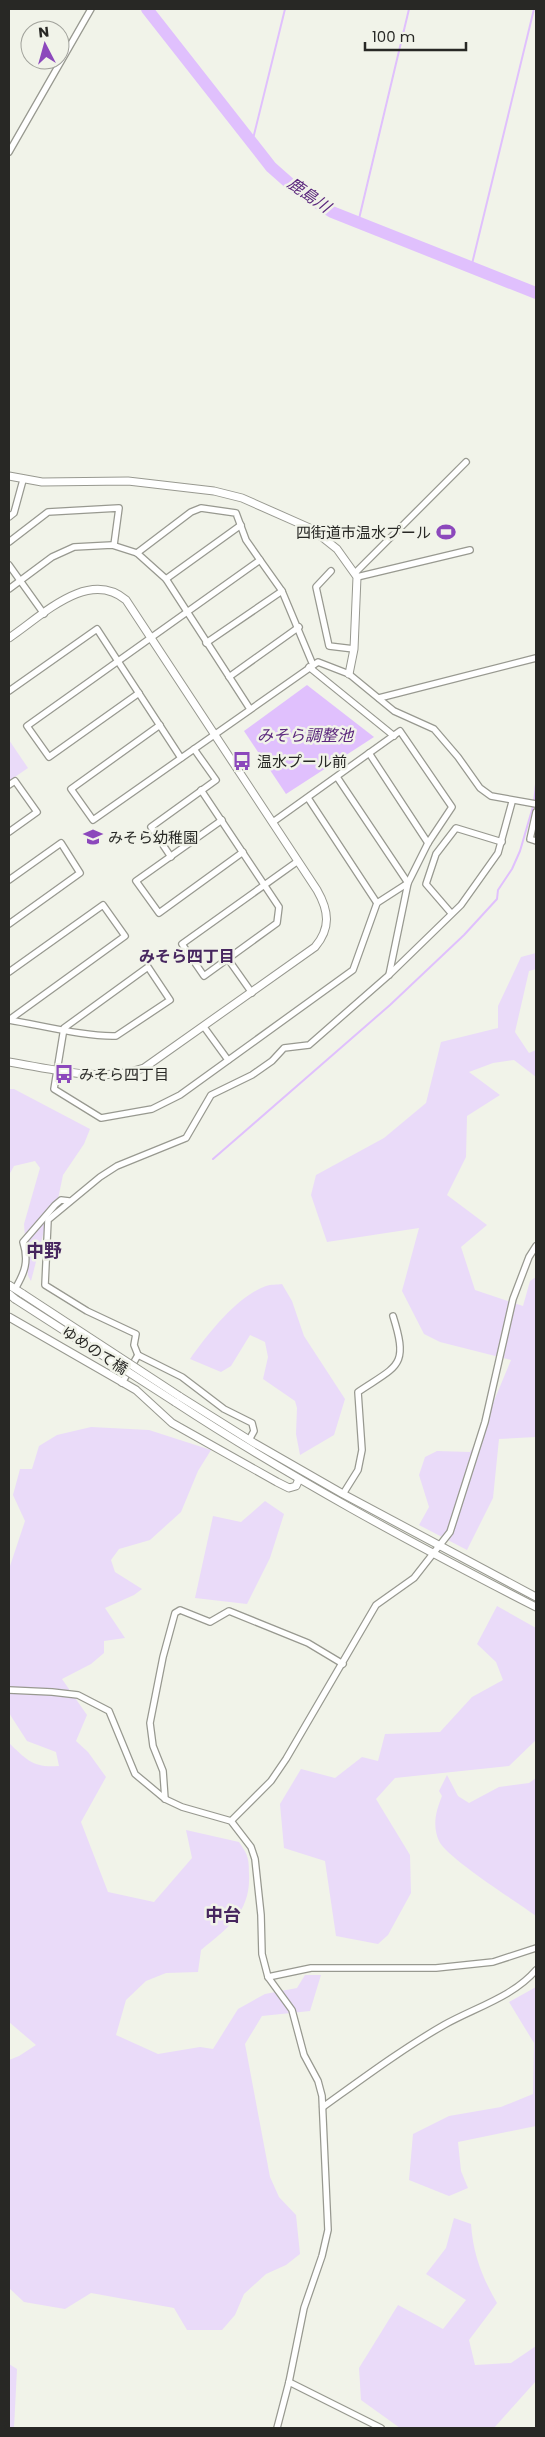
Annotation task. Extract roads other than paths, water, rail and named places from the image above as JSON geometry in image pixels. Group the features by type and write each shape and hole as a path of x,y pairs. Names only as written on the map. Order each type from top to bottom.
{"street":[{"path":"9,152 91,9"},
{"path":"356,575 466,462"},
{"path":"9,476 42,482 138,482 206,490 242,498 312,528 337,549 356,575 354,649 350,674"},
{"path":"9,516 14,513 23,480"},
{"path":"9,542 48,512 119,508 114,545"},
{"path":"137,552 191,512 201,508 236,513 246,540 282,591 299,627 311,666 394,736"},
{"path":"166,579 241,525"},
{"path":"9,589 52,557 74,547 114,545 137,552 166,579 250,709"},
{"path":"356,575 470,550"},
{"path":"140,693 49,757 27,726 260,560"},
{"path":"9,565 44,614"},
{"path":"330,570 316,587 329,646 354,649"},
{"path":"9,638 84,590 106,589 118,593 126,600 216,734 324,902 327,913 327,926 322,938 309,952 144,1068 103,1075 9,1062"},
{"path":"206,643 282,591"},
{"path":"229,677 299,627"},
{"path":"9,690 98,628 182,758"},
{"path":"379,698 536,658"},
{"path":"160,725 71,789 93,820 318,662 350,674 394,710 434,729 458,757 480,788 491,796 512,802 536,804"},
{"path":"273,822 400,731 452,807 428,843 408,883 389,974"},
{"path":"171,856 151,827 216,780 194,749"},
{"path":"369,753 428,843"},
{"path":"337,777 408,883"},
{"path":"9,786 15,781 37,812 9,832"},
{"path":"201,790 222,820 265,885 279,907 277,923 204,976 182,944 265,885 298,861"},
{"path":"308,798 377,903"},
{"path":"249,1440 254,1431 252,1423 224,1409 188,1381 138,1355 134,1346 136,1334 87,1311 45,1285 48,1220 69,1201 117,1166 186,1138 211,1095 252,1075 272,1061 284,1048 309,1045 389,974 461,905 498,853 512,802"},
{"path":"536,812 530,839 536,841"},
{"path":"222,820 136,881 159,913 243,852"},
{"path":"451,913 426,884 436,854 456,828 502,842"},
{"path":"9,880 61,843 80,873 9,924"},
{"path":"9,1020 64,1028 106,1036 116,1036 170,1000 148,967 64,1028 54,1090 101,1118 152,1109 180,1095 351,972 377,903 408,883"},
{"path":"9,972 103,905 125,936 9,1020"},
{"path":"228,959 252,993"},
{"path":"204,1027 228,1060"},
{"path":"12,1287 26,1268 27,1255 23,1242 55,1205 61,1200 69,1201"},
{"path":"231,1821 271,1781 343,1664 376,1604 414,1578 435,1554 450,1532 486,1422 513,1299 529,1256 536,1246"},
{"name":"ゆめのて橋","path":"12,1287 177,1399"},
{"name":"ゆめのて橋","path":"12,1296 177,1399"},
{"path":"343,1494 358,1470 362,1450 358,1392 399,1362 401,1354 400,1339 393,1316"},
{"path":"9,1317 142,1395 172,1423 277,1482 288,1488 296,1486 299,1479"},
{"path":"122,1383 138,1355"},
{"path":"177,1399 343,1494 536,1597"},
{"path":"177,1399 230,1438 299,1479 536,1607"},
{"path":"165,1799 163,1771 153,1746 150,1723 162,1658 175,1613 180,1610 210,1622 229,1611 308,1643 343,1664"},
{"path":"9,1690 78,1695 109,1711 135,1774 165,1799 182,1807 231,1821 243,1834 255,1859 262,1954 268,1977 292,2010 304,2055 322,2096 328,2230 302,2316 289,2382 277,2428"},
{"path":"268,1977 311,1968 436,1968 493,1962 536,1948"},
{"path":"323,2107 444,2025 499,1998 536,1970"},
{"path":"289,2382 381,2428"}],"water":[{"name":"みそら調整池","path":"307,685 374,737 286,794 244,731"}],"waterway":[{"name":"鹿島川","path":"147,9 271,167 297,190 332,212 536,293"},
{"path":"252,143 285,9"},
{"path":"358,223 409,9"},
{"path":"471,268 534,9"},
{"path":"213,1159 390,1005 464,935 497,899 498,890 512,869 520,851 534,803 536,784"}],"place":[{"name":"四街道市温水プール","path":"446,532"},
{"name":"温水プール前","path":"242,761"},
{"name":"みそら幼稚園","path":"93,837"},
{"name":"みそら四丁目","path":"64,1074"}],"district":[{"name":"みそら四丁目","path":"187,956"},
{"name":"中野","path":"44,1250"},
{"name":"中台","path":"223,1914"}]}
